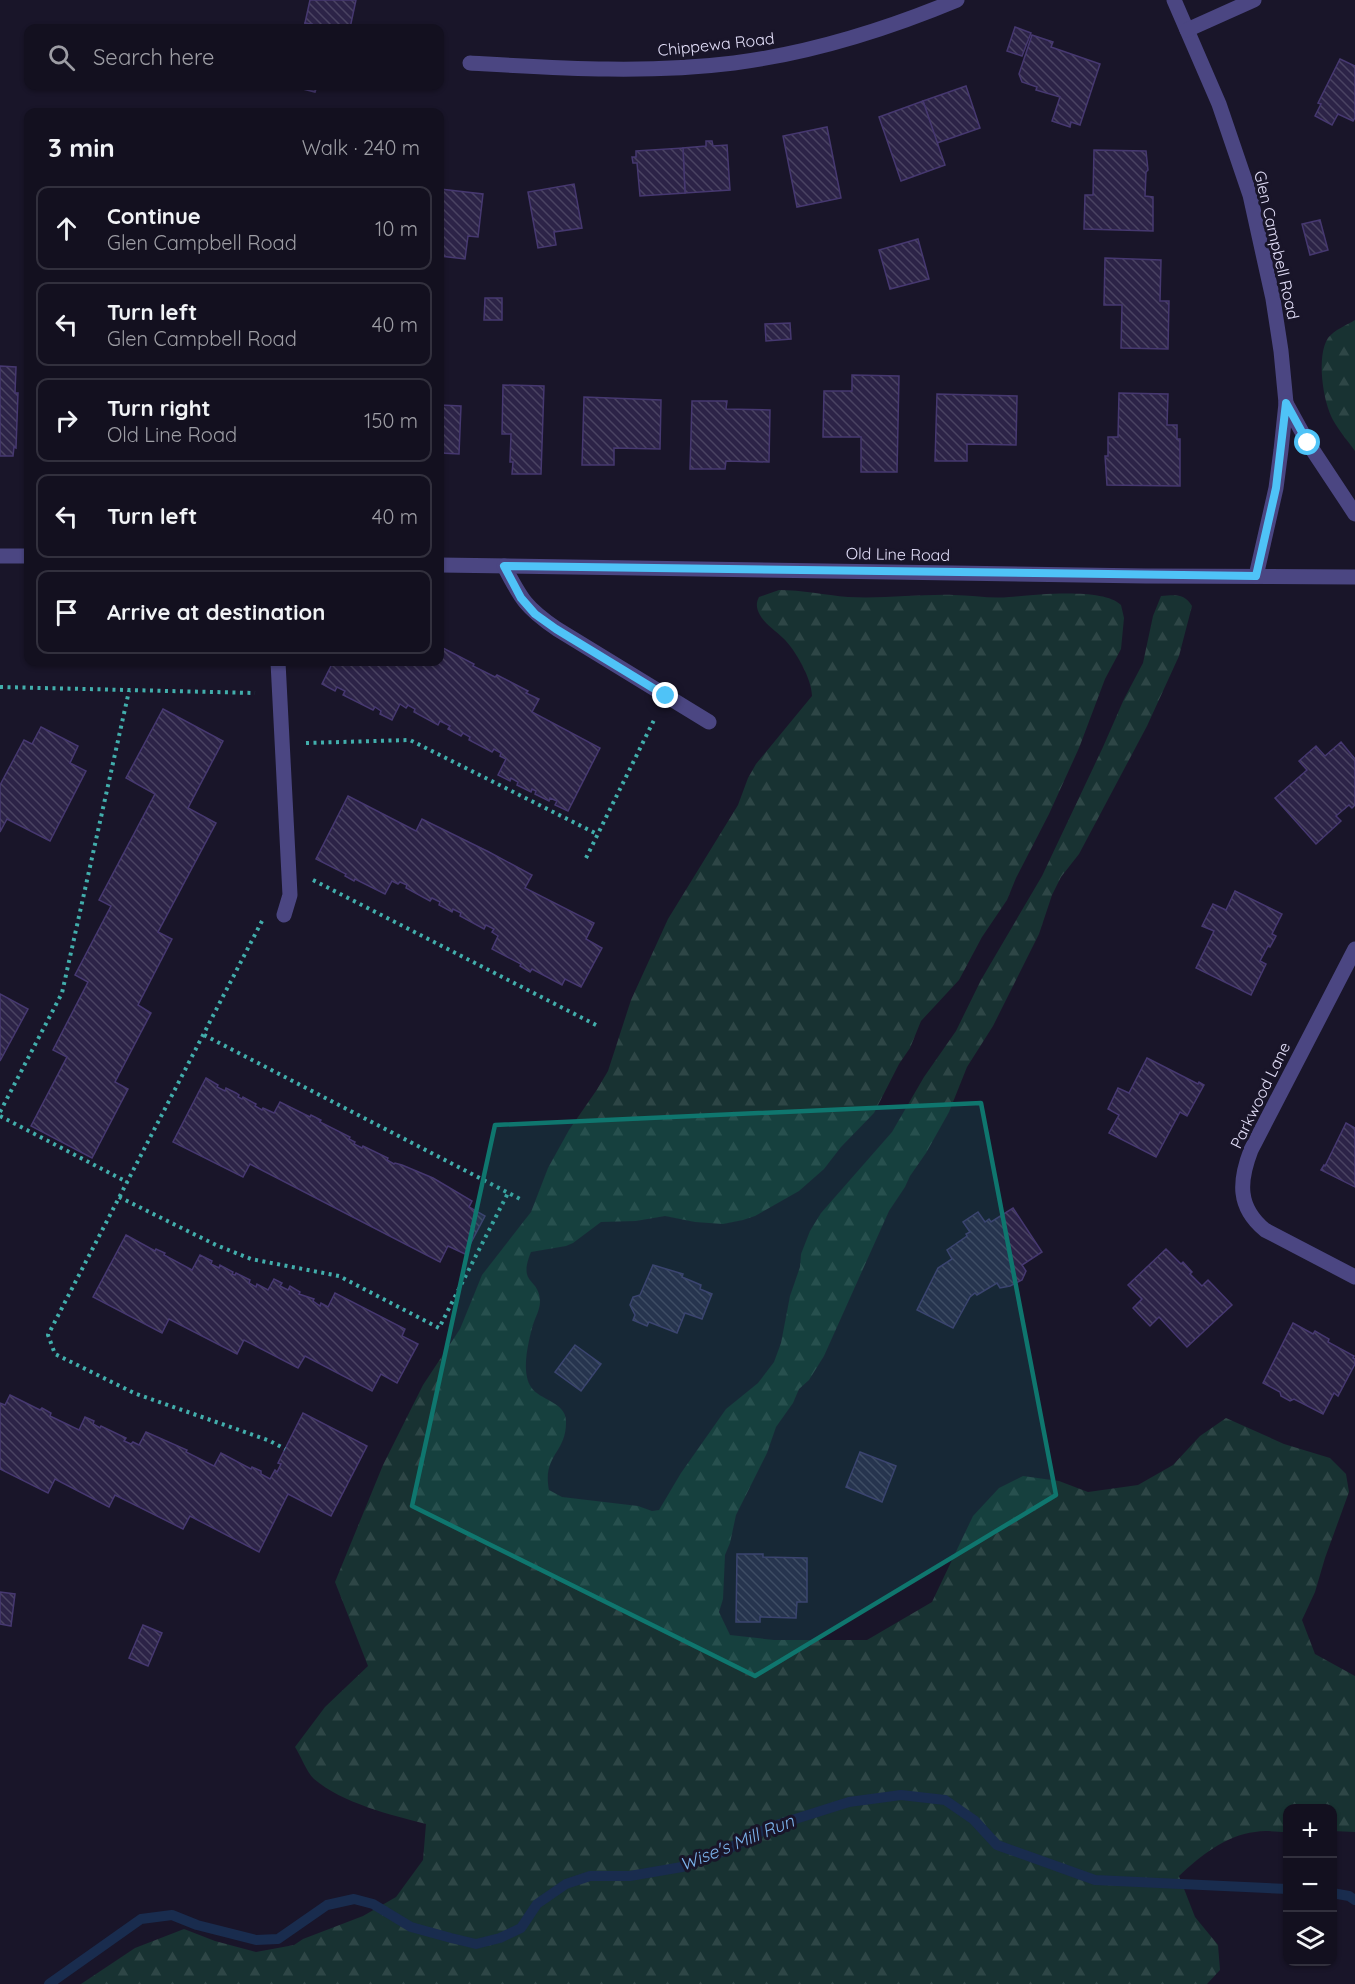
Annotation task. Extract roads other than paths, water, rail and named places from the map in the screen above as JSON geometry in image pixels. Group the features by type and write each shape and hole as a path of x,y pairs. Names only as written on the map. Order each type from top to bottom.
{"street":[{"name":"Chippewa Road","path":"470,63 618,69 675,68 734,63 850,39 912,19 957,0"},
{"name":"Glen Campbell Road","path":"1174,0 1219,104 1250,195 1273,299 1286,403 1276,488 1256,576"},
{"path":"1187,30 1254,0"},
{"name":"Glen Campbell Road","path":"1286,403 1308,443 1355,514"},
{"path":"0,556 24,556"},
{"name":"Old Line Road","path":"444,565 1355,577"},
{"path":"504,566 521,598 535,614 709,722"},
{"path":"278,666 290,888 284,915"},
{"name":"Parkwood Lane","path":"1355,949 1251,1150 1242,1185 1245,1206 1252,1220 1265,1230 1355,1277"}],"waterway":[{"name":"Wise's Mill Run","path":"49,1984 141,1919 172,1915 197,1925 256,1940 278,1939 327,1905 354,1899 373,1904 411,1927 476,1944 500,1938 521,1928 537,1904 566,1884 590,1876 630,1876 682,1867 724,1851 770,1827 849,1802 901,1795 945,1800 974,1820 997,1845 1095,1880 1283,1889"},
{"name":"Wise's Mill Run","path":"1337,1894 1349,1896 1355,1900"}]}
